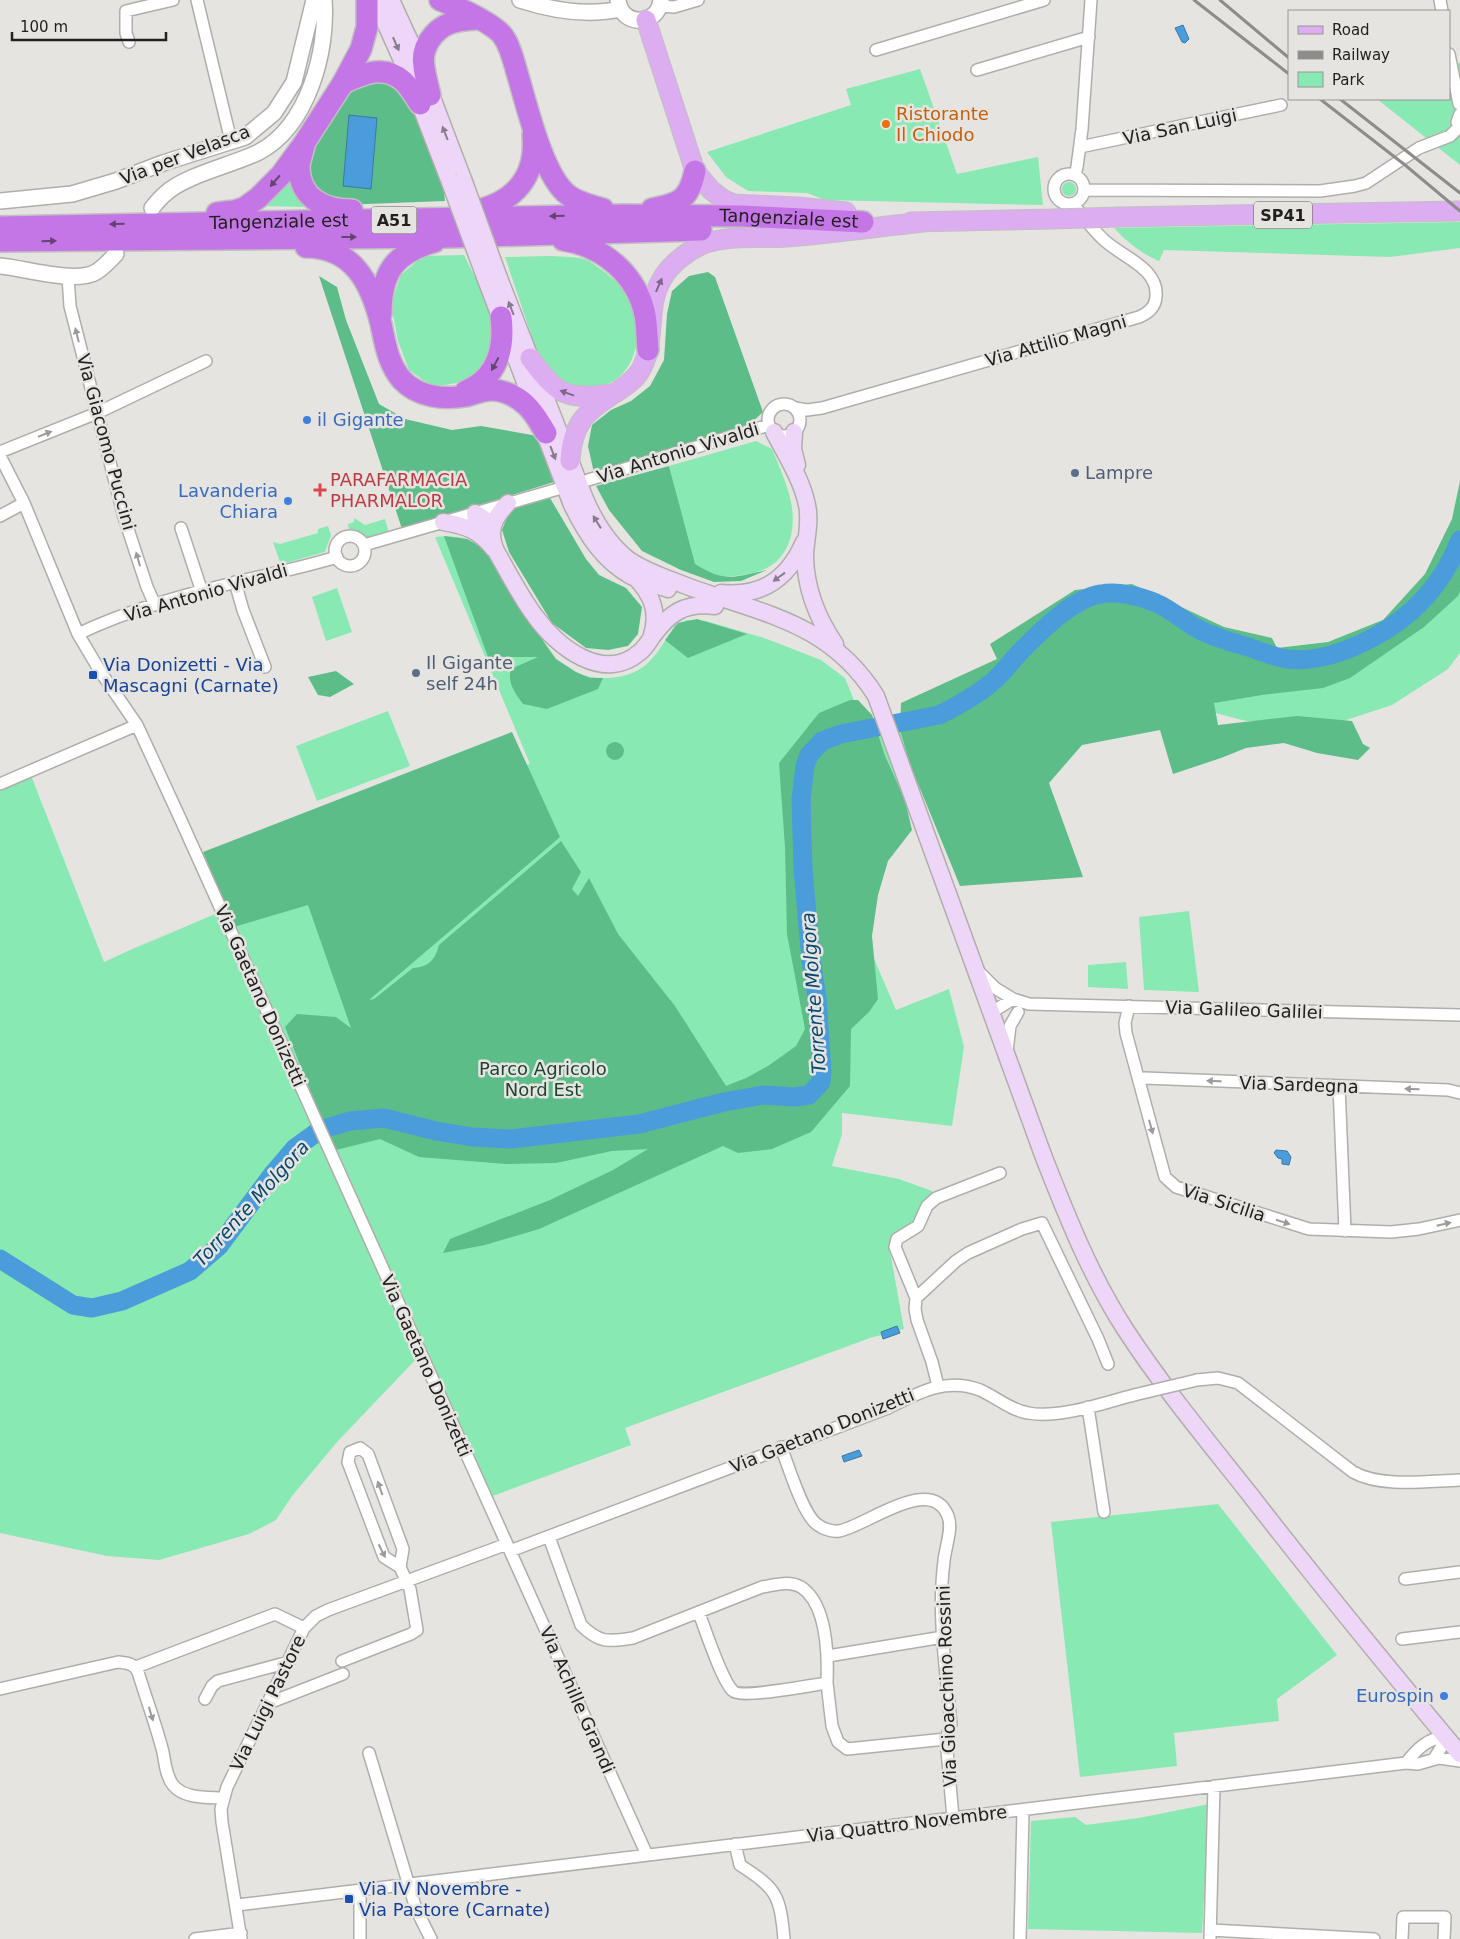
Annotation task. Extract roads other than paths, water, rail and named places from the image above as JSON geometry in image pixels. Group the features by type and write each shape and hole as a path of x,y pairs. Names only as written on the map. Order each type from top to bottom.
{"highway":[{"path":"159,216 229,213 244,208 270,188 305,142 343,83 363,43 367,28 367,0"},
{"path":"440,0 496,29 506,41 549,169 559,187 576,200 623,215 677,203 684,198 689,190 694,171"},
{"path":"425,99 423,56 431,38 444,25 461,20 478,19"},
{"path":"343,83 364,73 387,73 403,81 425,99"},
{"path":"442,217 486,208 504,200 518,189 528,174 532,163 534,150 532,122"},
{"path":"305,142 299,166 306,191 316,201 333,210 381,209 410,220"},
{"name":"Tangenziale est","path":"0,227 159,216 410,220 442,217 741,216 863,222"},
{"name":"Tangenziale est","path":"0,242 452,237 742,229 863,222"},
{"path":"533,235 576,243 598,252 621,269 632,282 640,297 646,317 648,350"},
{"path":"381,324 382,289 389,272 397,261 413,249 452,237"},
{"path":"248,238 265,247 311,247 328,250 343,257 360,272 366,282 381,324 387,351 396,371 402,379 414,389 429,396 452,397 490,390 510,395 520,400 532,411 546,433"},
{"path":"452,397 483,382 494,368 498,360 502,341 501,317"}],"main road":[{"path":"375,0 425,99 492,277 530,358 595,521 648,593 654,606 655,620 651,638"},
{"path":"391,0 414,50 425,99"},
{"path":"646,20 694,171 711,190 724,200 739,205 798,206 923,222"},
{"name":"SP41","path":"863,222 1454,212"},
{"path":"570,461 571,444 577,426 588,410 629,383 639,372 648,350 654,301 660,282 677,262 702,245 735,238 786,237 923,222"},
{"path":"492,277 501,317 572,505 598,548 631,570 716,606 770,626 825,652 850,670 876,696"},
{"path":"530,358 551,385 563,392 586,397 615,392"},
{"path":"797,428 794,449 801,485 808,506 806,568 812,598 824,627 840,652 864,678 876,696 1068,1217 1096,1276 1125,1328 1175,1400 1421,1708 1439,1739 1460,1754"},
{"path":"771,429 801,485"},
{"path":"484,533 508,503"},
{"path":"475,513 484,533 534,615 555,640 597,664 610,665 630,660 638,654 664,622 678,611 698,604 716,606"},
{"path":"443,522 484,533"},
{"path":"700,590 734,594 756,590 770,584 792,566 806,538"},
{"path":"631,570 700,590 777,617 806,630 840,652"}],"street":[{"path":"129,42 126,33 126,11 174,0"},
{"path":"197,0 231,142"},
{"name":"Via per Velasca","path":"0,201 72,194 231,142 252,132 274,113 294,82 302,57 314,0"},
{"path":"159,216 164,194 172,188 261,151 284,131 302,106 313,84 324,31 324,0"},
{"path":"520,0 559,9 600,12 619,4 631,20 646,20 655,15 660,3 678,6 698,0"},
{"path":"876,50 1044,0"},
{"path":"1075,175 1080,147 1091,0"},
{"path":"302,57 324,31"},
{"path":"978,70 1089,37"},
{"path":"1084,190 1320,191 1349,187 1371,180 1419,148 1450,136 1459,122 1460,105 1450,59"},
{"name":"Via San Luigi","path":"1080,147 1281,106"},
{"path":"1065,175 1075,175 1082,181 1084,190 1081,199 1073,204 1063,203 1054,191 1057,181 1065,175"},
{"name":"Via Attilio Magni","path":"795,408 807,410 822,408 1139,317 1150,311 1155,303 1156,296 1156,286 1153,279 1144,269 1104,240 1073,204"},
{"path":"0,266 68,277 84,276 95,273 116,254"},
{"name":"Via Giacomo Puccini","path":"68,277 70,306 124,517 147,587 155,605"},
{"path":"0,452 97,412 206,360"},
{"path":"786,404 795,408 800,416 797,428 784,436 771,429 770,412 777,405 786,404"},
{"name":"Via Attilio Magni","path":"797,428 822,408"},
{"name":"Via Antonio Vivaldi","path":"588,480 771,429"},
{"name":"Via Gaetano Donizetti","path":"0,456 24,503 78,634 137,726 508,1548 549,1537 781,1447 888,1408 925,1390 938,1386 960,1386 980,1390 1015,1410 1029,1414 1061,1412 1088,1407 1197,1380 1218,1378 1238,1383 1347,1468 1366,1479 1382,1481 1460,1480"},
{"path":"337,557 336,547 346,537 358,538 364,546 558,488"},
{"path":"0,516 24,503"},
{"path":"181,528 202,592"},
{"name":"Via Antonio Vivaldi","path":"78,634 103,622 235,582 337,557 346,565 355,565 364,555 364,546"},
{"path":"235,582 243,610 265,667"},
{"path":"0,784 137,726"},
{"name":"Via Galileo Galilei","path":"976,968 995,988 1013,999 1029,1004 1460,1015"},
{"path":"992,1012 1013,999"},
{"path":"1007,1055 1010,1026 1018,1012 1029,1004"},
{"name":"Via Sicilia","path":"1129,1006 1125,1023 1126,1033 1138,1080 1165,1177 1176,1187 1309,1229 1345,1231 1418,1230 1460,1220"},
{"path":"992,1012 1008,1014 1018,1012"},
{"name":"Via Sardegna","path":"1138,1080 1144,1078 1448,1090 1460,1093"},
{"path":"1339,1086 1345,1231"},
{"name":"Via Gaetano Donizetti","path":"938,1386 932,1362 917,1320 916,1298 895,1247 897,1239 918,1226 927,1206 936,1198 1000,1174"},
{"path":"916,1298 956,1261 968,1253 1022,1229 1042,1223 1062,1262 1108,1364"},
{"path":"1088,1407 1104,1512"},
{"name":"Via Gioacchino Rossini","path":"781,1447 805,1509 816,1525 825,1529 839,1531 899,1504 918,1500 928,1499 941,1506 948,1516 949,1527 943,1569 941,1614 951,1724 946,1739 953,1818"},
{"path":"342,1661 417,1630 407,1581 400,1567 384,1557 348,1462 350,1452 360,1448 368,1454 403,1549 400,1567"},
{"path":"371,1524 391,1516"},
{"path":"549,1537 581,1625 601,1640 613,1642 633,1638 762,1587 784,1583 800,1586 810,1596 819,1612 828,1656 827,1683 832,1726 838,1742 847,1749 946,1739"},
{"name":"Via Luigi Pastore","path":"241,1936 221,1810 224,1798 304,1628 316,1616 328,1610 407,1581 508,1548"},
{"name":"Via Achille Grandi","path":"508,1548 647,1855"},
{"path":"1405,1579 1460,1572"},
{"path":"698,1613 726,1680 733,1692 739,1694 766,1692 827,1683"},
{"path":"136,1667 275,1614 304,1628"},
{"path":"1402,1639 1460,1632"},
{"path":"828,1656 943,1637"},
{"path":"0,1689 118,1662 128,1663 136,1667 166,1769 173,1785 184,1793 224,1798"},
{"path":"205,1699 212,1686 218,1681 289,1662"},
{"path":"269,1703 343,1674"},
{"path":"1434,1759 1439,1739"},
{"path":"1406,1763 1414,1752 1439,1739"},
{"path":"369,1753 416,1910 431,1939"},
{"name":"Via Quattro Novembre","path":"236,1905 1406,1763 1418,1764 1434,1759 1446,1758 1460,1761"},
{"path":"1214,1786 1210,1934 1374,1939"},
{"path":"1020,1939 1023,1810"},
{"path":"735,1844 740,1865 768,1885 777,1897 784,1939"},
{"path":"360,1890 360,1939"},
{"path":"1402,1939 1403,1917 1445,1918 1444,1939"},
{"path":"195,1939 241,1936"}],"water":[{"path":"1183,25 1189,39 1185,43 1182,42 1175,28"},
{"path":"349,115 377,118 371,189 343,186"},
{"path":"1276,1150 1287,1151 1291,1157 1289,1165 1282,1164 1282,1159 1278,1158 1274,1153"},
{"path":"897,1326 900,1333 883,1339 881,1332"},
{"path":"859,1450 862,1456 844,1462 842,1456"}],"waterway":[{"name":"Torrente Molgora","path":"0,1259 73,1305 92,1308 122,1301 190,1271 219,1246 272,1175 295,1148 320,1130 350,1121 384,1118 436,1131 472,1137 511,1139 639,1124 724,1102 763,1095 794,1097 809,1095 821,1082 822,1072 817,997 811,960 803,869 801,799 805,766 809,755 822,741 841,734 939,715 953,708 979,692 1003,672 1022,650 1058,616 1080,602 1101,594 1122,594 1150,600 1204,632 1277,657 1299,660 1332,655 1374,637 1415,608 1426,597 1445,571 1460,540"}],"railway":[{"path":"1194,0 1288,73"},
{"path":"1220,0 1288,57"},
{"path":"1321,100 1405,165 1460,211"},
{"path":"1341,100 1460,193"}],"place":[{"name":"Ristorante Il Chiodo","path":"886,124"},
{"name":"il Gigante","path":"307,420"},
{"name":"Lampre","path":"1075,473"},
{"name":"PARAFARMACIA PHARMALOR","path":"320,490"},
{"name":"Lavanderia Chiara","path":"288,501"},
{"name":"Il Gigante self 24h","path":"416,673"},
{"name":"Via Donizetti - Via Mascagni (Carnate)","path":"93,675"},
{"name":"Eurospin","path":"1444,1696"},
{"name":"Via IV Novembre - Via Pastore (Carnate)","path":"349,1899"}],"park label":[{"name":"Parco Agricolo Nord Est","path":"543,1079"}]}
